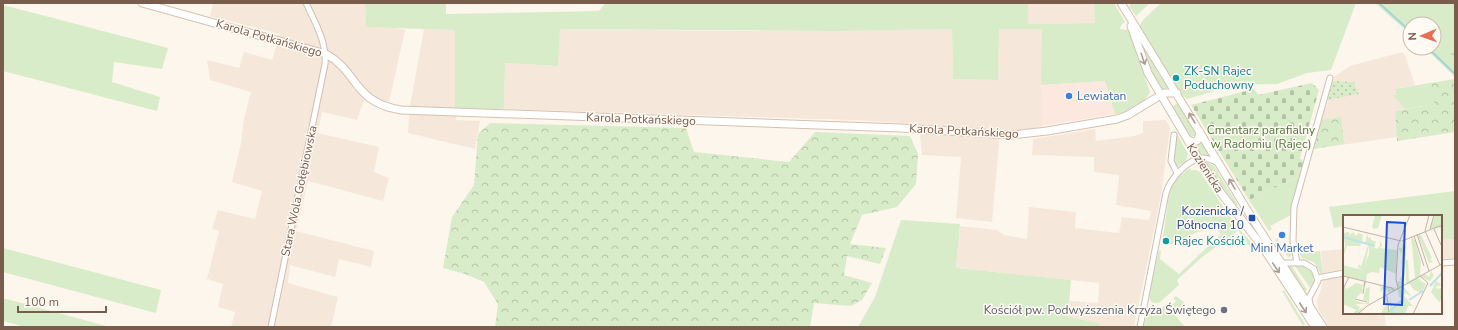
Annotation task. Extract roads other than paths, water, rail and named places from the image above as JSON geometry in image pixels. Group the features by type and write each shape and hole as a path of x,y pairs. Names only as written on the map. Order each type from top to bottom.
{"street":[{"name":"Karola Potkańskiego","path":"142,3 326,54 336,60 362,93 372,101 393,109 410,111 901,128 1011,134 1047,131 1117,119 1128,115 1160,95 1168,92"},
{"path":"306,3 318,30 326,54"},
{"name":"Kozienicka","path":"1121,3 1219,164 1323,327"},
{"name":"Kozienicka","path":"1130,18 1148,73 1160,95 1221,193 1262,246 1315,327"},
{"name":"Stara Wola Gołębiowska","path":"271,327 326,54"},
{"path":"1297,263 1292,241 1294,207 1330,78"},
{"path":"1147,103 1158,102 1166,105 1166,97 1168,92 1176,93"},
{"path":"1188,140 1194,142 1198,140 1200,132"},
{"path":"1174,134 1171,161 1177,173"},
{"path":"1140,327 1166,193 1171,181 1177,173 1199,159 1206,158 1219,164"},
{"path":"1191,163 1203,166"},
{"path":"1442,263 1455,262"},
{"path":"1281,263 1297,263 1311,266 1318,278 1317,285 1309,298 1310,306"},
{"path":"1318,278 1343,273"},
{"path":"1291,290 1302,294 1311,293"}],"waterway":[{"path":"1379,3 1402,24"},
{"path":"1436,56 1455,74"}],"place":[{"name":"ZK-SN Rajec Poduchowny","path":"1176,78"},
{"name":"Lewiatan","path":"1069,96"},
{"name":"Kozienicka / Północna 10","path":"1252,218"},
{"name":"Mini Market","path":"1282,235"},
{"name":"Rajec Kościół","path":"1166,241"},
{"name":"Kościół pw. Podwyższenia Krzyża Świętego","path":"1224,310"}],"park label":[{"name":"Cmentarz parafialny w Radomiu (Rajec)","path":"1261,137"}]}
